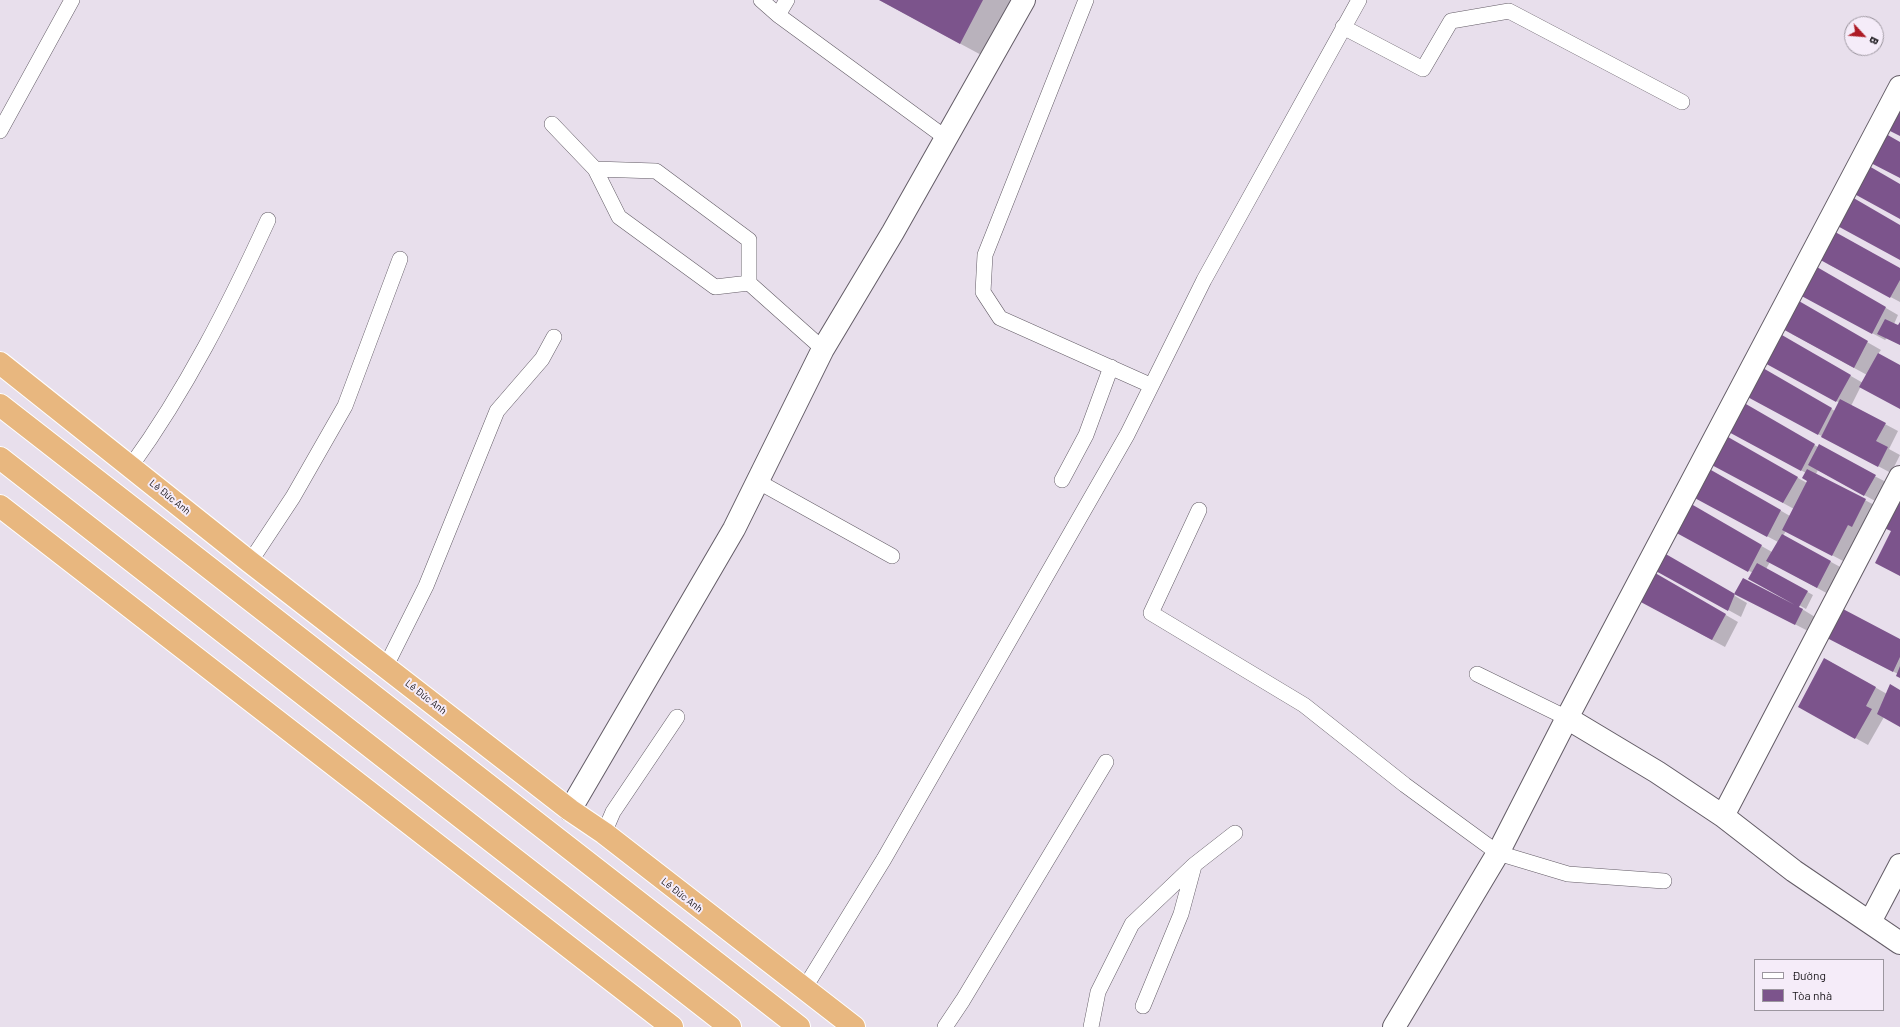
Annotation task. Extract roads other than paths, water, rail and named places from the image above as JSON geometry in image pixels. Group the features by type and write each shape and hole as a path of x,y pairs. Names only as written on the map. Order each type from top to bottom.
{"highway":[{"name":"Lê Đức Anh","path":"0,363 132,466 250,562 570,810 604,834 854,1027"},
{"path":"0,405 799,1027"},
{"path":"0,458 730,1027"},
{"path":"0,506 672,1027"}],"street":[{"path":"570,810 734,529 823,349 946,138 1024,0"},
{"path":"1394,1027 1498,853 1567,718 1900,87"},
{"path":"1723,816 1900,478"},
{"path":"1567,718 1657,772 1723,816 1794,871 1900,943"},
{"path":"1870,922 1900,865"}],"lane":[{"path":"0,131 72,0"},
{"path":"761,0 778,15 946,138"},
{"path":"778,15 787,0"},
{"path":"1086,0 985,254 982,292 1000,318 1150,385"},
{"path":"804,989 884,859 1127,435 1150,385 1204,280 1359,0"},
{"path":"1343,27 1423,70 1450,21 1509,11 1682,102"},
{"path":"552,124 595,169 619,217 714,287 749,283 823,349"},
{"path":"595,169 656,171 749,240 749,283"},
{"path":"132,466 160,426 233,295 268,220"},
{"path":"250,562 293,497 345,406 400,259"},
{"path":"386,666 426,586 497,411 542,359 554,337"},
{"path":"1062,480 1086,435 1111,367"},
{"path":"757,482 892,556"},
{"path":"1199,510 1151,613 1304,705 1406,785 1498,853 1568,874 1664,881"},
{"path":"1477,674 1567,718"},
{"path":"604,834 613,812 676,717"},
{"path":"945,1027 963,1000 1106,762"},
{"path":"1091,1027 1098,992 1132,924 1194,865 1235,833"},
{"path":"1143,1006 1181,914 1194,865"}]}
